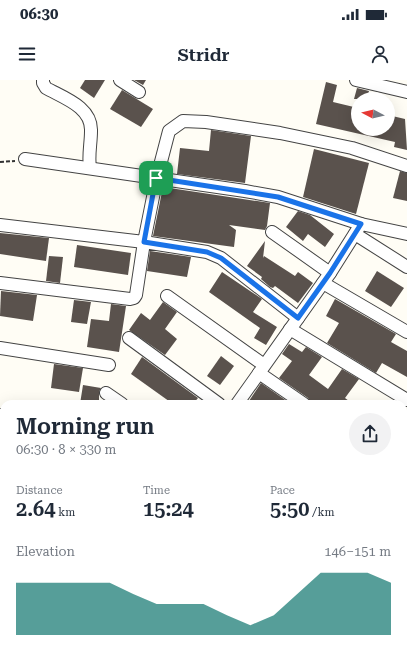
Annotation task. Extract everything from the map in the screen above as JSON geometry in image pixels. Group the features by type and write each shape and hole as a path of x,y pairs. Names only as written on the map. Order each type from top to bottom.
{"street":[{"path":"43,80 46,88 85,110 90,119 91,130 88,152 90,168"},
{"path":"120,80 139,92"},
{"path":"356,80 407,92"},
{"path":"0,283 130,299 134,298 136,295 156,178 169,131 183,121 206,122 352,148 407,166"},
{"path":"25,158 278,197 361,224 407,234"},
{"path":"240,400 327,278 361,224"},
{"path":"0,225 144,242 207,252 221,258 298,318"},
{"path":"272,232 327,278 407,332"},
{"path":"355,234 407,267"},
{"path":"168,296 299,400"},
{"path":"290,329 407,400"},
{"path":"128,338 213,400"},
{"path":"0,348 109,365"},
{"path":"106,393 116,400"}],"path":[{"path":"0,162 25,158"}],"building":[{"path":"85,80 105,80 94,98 80,88"},
{"path":"134,80 146,80 143,85"},
{"path":"326,82 337,85 333,102 351,106 351,132 316,124"},
{"path":"357,88 369,91 369,92 356,92"},
{"path":"122,90 153,109 141,127 110,109"},
{"path":"395,117 405,119 407,150 394,147 395,142 369,136 395,136"},
{"path":"211,130 251,136 245,183 177,174 180,148 209,151"},
{"path":"314,149 369,163 356,214 303,197"},
{"path":"400,171 407,173 407,201 393,198"},
{"path":"163,187 270,203 267,226 265,230 229,225 236,230 234,247 153,236"},
{"path":"298,211 310,215 334,234 325,247 308,234 303,241 286,227"},
{"path":"0,233 49,238 46,261 0,254"},
{"path":"265,241 263,258 264,256 295,276 298,272 313,283 298,303 275,286 273,288 270,287 261,279 262,277 247,266"},
{"path":"77,245 131,253 128,275 74,267"},
{"path":"150,251 191,257 187,277 147,271"},
{"path":"49,256 63,257 60,283 46,281"},
{"path":"377,271 404,288 391,307 365,291"},
{"path":"222,272 262,299 253,312 277,327 266,345 254,338 260,328 209,292"},
{"path":"1,291 37,295 33,321 0,316"},
{"path":"335,299 396,334 391,342 407,351 407,377 382,363 376,373 327,343 339,323 326,316"},
{"path":"74,300 91,302 87,324 71,322"},
{"path":"163,302 177,312 165,329 177,339 165,355 129,330 141,313 150,320"},
{"path":"111,304 126,306 119,352 87,347 91,319 109,321"},
{"path":"289,344 302,352 306,347 322,357 309,375 328,389 342,369 359,379 345,398 348,400 309,400 279,378 292,361 282,354"},
{"path":"221,356 234,366 220,385 207,376"},
{"path":"142,357 198,398 196,400 167,400 131,374"},
{"path":"54,364 83,368 79,392 51,388"},
{"path":"261,383 285,400 250,400"},
{"path":"83,385 101,388 99,392 99,400 81,400"}],"route":[{"path":"156,178 278,197 361,224 330,273 298,318 221,258 207,252 144,242 156,178"}]}
